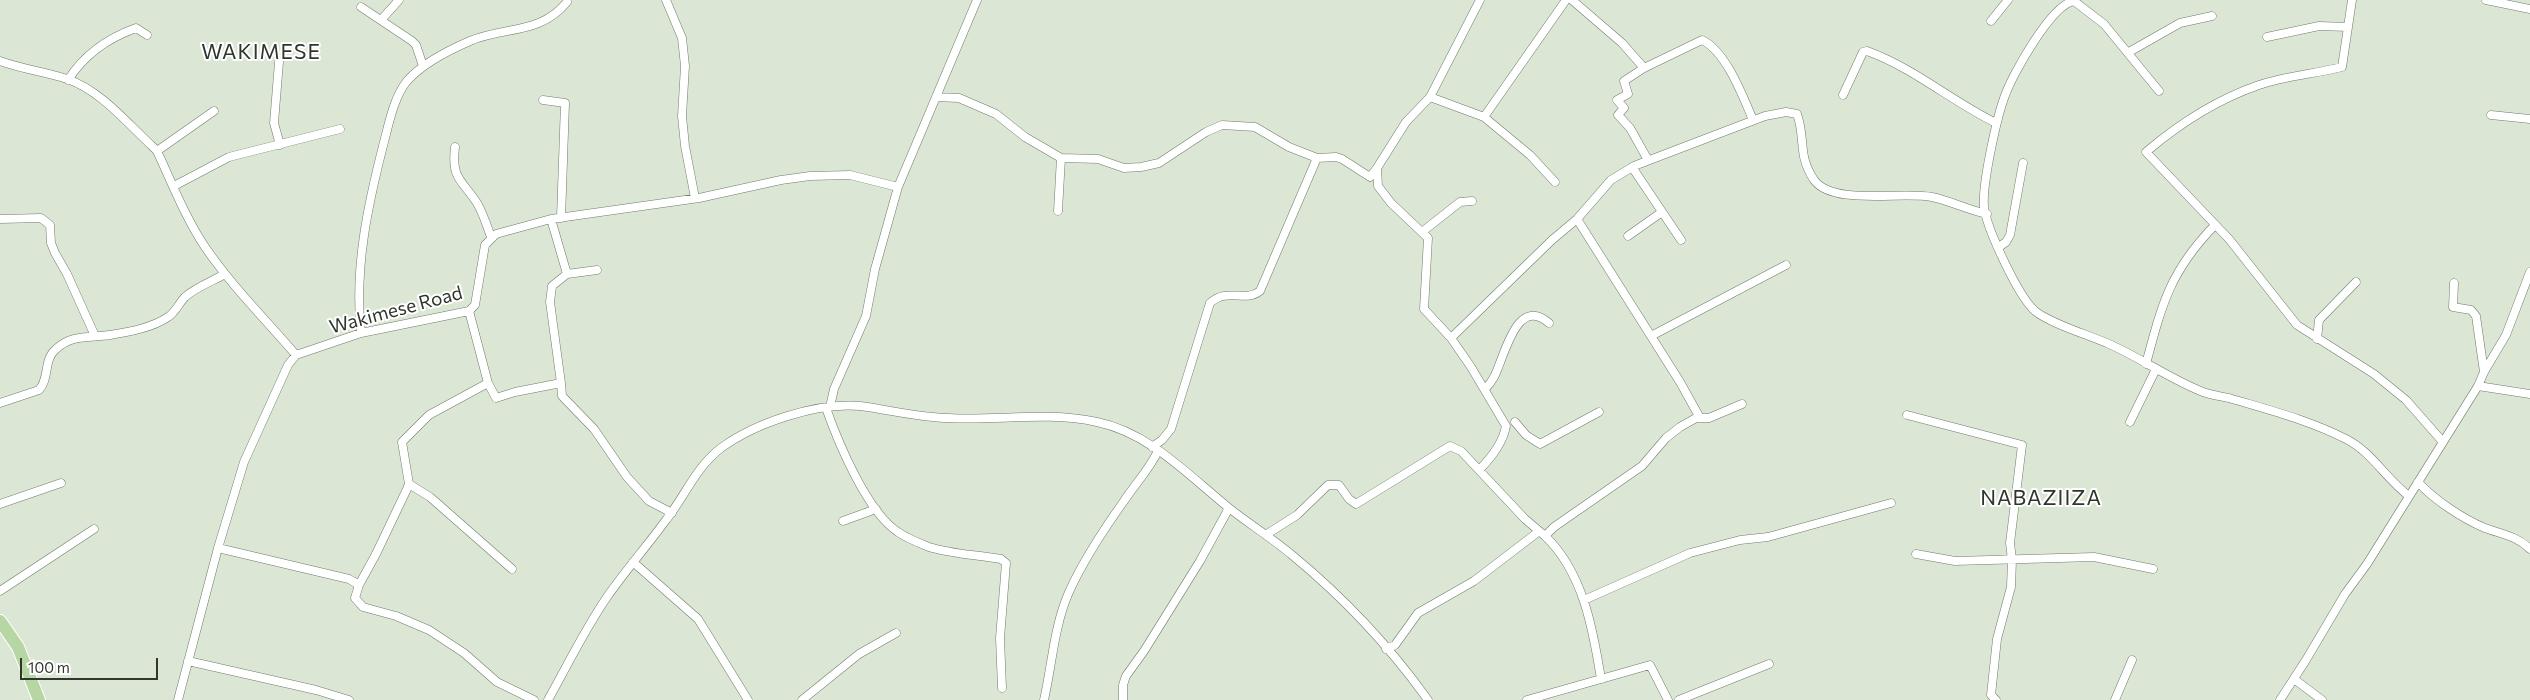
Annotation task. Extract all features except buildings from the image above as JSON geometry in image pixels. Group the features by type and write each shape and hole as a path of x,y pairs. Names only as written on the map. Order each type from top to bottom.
{"main road":[{"path":"0,621 18,647 39,700"}],"street":[{"path":"381,20 399,0"},
{"path":"666,0 682,38 685,66 682,116 685,146 695,198"},
{"path":"977,0 898,187 875,269 866,316 828,407 839,444 876,509 897,532 930,547 1001,559 1006,563 1000,638 1002,688"},
{"path":"936,97 959,98 996,114 1025,137 1061,158 1098,159 1124,168 1140,167 1159,163 1206,132 1222,125 1256,127 1289,146 1317,158 1336,157 1362,170 1370,177 1406,122 1430,96 1480,0"},
{"path":"1484,117 1566,0"},
{"path":"1572,0 1622,42 1644,68"},
{"path":"1991,21 2008,0"},
{"path":"2352,0 2342,67 2260,85 2239,93 2197,115 2146,152 2235,247 2297,326 2364,367 2406,400 2442,442"},
{"path":"2486,0 2530,9"},
{"path":"2159,91 2129,52 2098,18 2074,1 2069,1 2041,32 2021,61 2008,87 1996,123 1985,197 1987,214 1999,247 2016,283 2035,311 2156,370 2204,392 2305,420 2348,439 2372,459 2396,487 2409,496"},
{"path":"361,333 358,302 361,257 372,186 398,98 406,82 423,66 472,40 548,20 567,2"},
{"path":"361,7 416,45 423,66"},
{"path":"2129,52 2180,23 2212,16"},
{"path":"2267,37 2319,26 2348,27"},
{"path":"68,80 79,64 107,41 136,28 147,35"},
{"path":"1648,160 1630,128 1618,115 1624,108 1618,100 1628,94 1624,81 1644,68 1702,40 1710,44 1736,80 1754,120"},
{"path":"1843,95 1859,58 1863,52 1867,51 1900,64 1957,102 1996,123"},
{"path":"0,61 68,80 107,103 157,151 192,226 225,274 296,354 288,365 244,462 218,548 178,700"},
{"path":"279,62 274,123 280,145"},
{"path":"1430,96 1484,117 1530,155 1555,182"},
{"path":"543,100 565,103 561,218"},
{"path":"157,151 214,111"},
{"path":"1450,338 1552,240 1577,219 1611,180 1648,160 1754,120 1776,114 1796,113 1798,116 1804,162 1817,184 1824,189 1858,194 1925,196 1987,214"},
{"path":"2491,114 2530,119"},
{"path":"174,186 229,157 340,129"},
{"path":"455,147 453,163 461,184 478,205 491,237 551,219 695,198 781,180 810,176 850,175 898,187"},
{"path":"1058,211 1061,158"},
{"path":"1044,700 1057,633 1068,593 1103,533 1124,501 1150,468 1155,449 1170,428 1210,304 1218,297 1227,294 1250,295 1260,291 1317,158"},
{"path":"1999,247 2006,242 2010,235 2023,163"},
{"path":"1632,167 1681,240"},
{"path":"1377,168 1378,186 1400,212 1422,232 1428,241 1424,309 1450,338 1485,389 1506,426 1502,440 1479,470"},
{"path":"1422,232 1460,202 1472,201"},
{"path":"1628,236 1662,212"},
{"path":"0,219 41,218 50,224 51,243 55,254 67,274 94,336"},
{"path":"551,219 567,274"},
{"path":"1577,219 1652,336 1700,418"},
{"path":"2146,364 2165,295 2186,259 2215,226"},
{"name":"Wakimese Road","path":"296,354 361,333 470,311 475,305 484,250 491,237"},
{"path":"1652,336 1786,265"},
{"path":"597,270 567,274 555,283 550,291 562,396 594,429 627,477 649,501 672,513"},
{"path":"2280,700 2345,594 2367,564 2478,386 2506,335 2530,272"},
{"path":"0,403 39,390 43,386 48,359 54,350 68,340 109,336 144,328 169,317 186,296 225,274"},
{"path":"2318,339 2320,320 2356,282"},
{"path":"2454,283 2453,307 2471,310 2476,316 2484,372"},
{"path":"470,311 488,383 496,398 501,398 515,392 561,383"},
{"path":"1485,389 1495,375 1506,344 1522,321 1536,316 1549,323"},
{"path":"2130,422 2156,370"},
{"path":"488,383 429,415 406,437 401,447 409,484 395,517 358,585 355,598 363,608 396,616 429,630 464,653 497,682 534,700"},
{"path":"2478,386 2530,394"},
{"path":"1386,649 1395,645 1418,614 1474,581 1642,466 1666,438 1680,427 1691,420 1709,418 1742,404"},
{"path":"548,700 606,599 672,513 704,465 723,446 775,419 828,407 859,406 937,418 1025,416 1080,419 1115,426 1132,433 1178,464 1229,508 1267,534 1336,595 1386,649 1428,700"},
{"path":"1515,422 1526,434 1540,444 1599,412"},
{"path":"1907,415 2022,445 2010,543 2012,560 2010,587 1994,658 1991,695 1996,700"},
{"path":"1267,534 1297,514 1328,485 1339,485 1348,499 1356,504 1447,446 1454,446 1553,544 1584,600 1596,648 1601,679"},
{"path":"0,504 61,482"},
{"path":"2418,482 2430,495 2476,523 2511,536 2530,549"},
{"path":"409,484 430,497 512,569"},
{"path":"1584,600 1690,554 1740,540 1768,537 1891,503"},
{"path":"1123,700 1123,685 1126,676 1144,651 1200,561 1229,508"},
{"path":"843,521 876,509"},
{"path":"0,591 94,529"},
{"path":"218,548 349,579 358,585"},
{"path":"1916,554 1954,561 2094,556 2153,569"},
{"path":"633,562 698,618 748,700"},
{"path":"802,700 859,654 896,633"},
{"path":"2115,700 2132,660"},
{"path":"188,661 316,690 349,700"},
{"path":"1680,700 1769,664"},
{"path":"1527,700 1650,665 1668,700"},
{"path":"2294,679 2322,700"}],"district":[{"name":"WAKIMESE","path":"261,52"},
{"name":"NABAZIIZA","path":"2041,498"}]}
